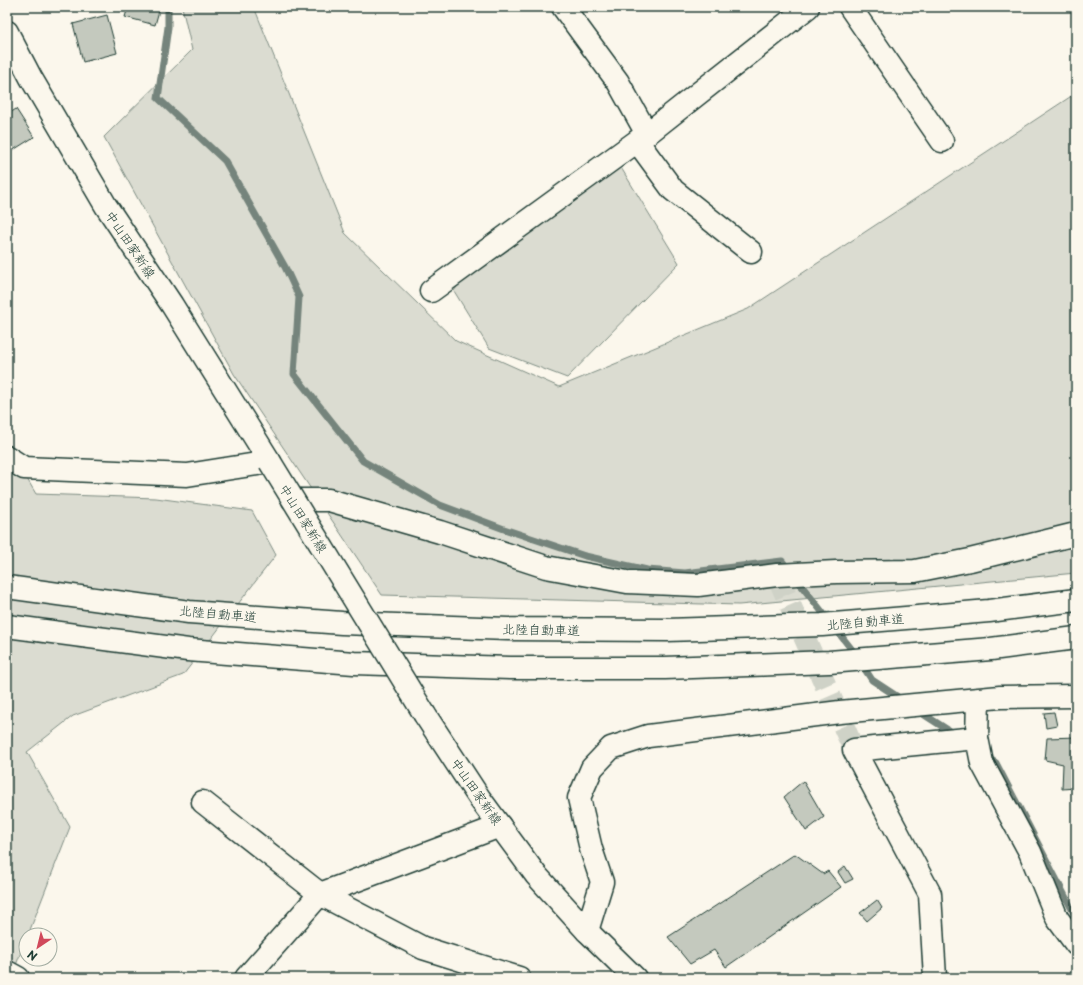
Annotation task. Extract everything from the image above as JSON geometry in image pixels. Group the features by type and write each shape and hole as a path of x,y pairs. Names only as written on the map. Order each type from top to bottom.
{"main road":[{"path":"562,7 618,82 642,137 673,190 751,252"},
{"path":"431,291 642,137 808,7"},
{"path":"850,7 942,141"},
{"name":"中山田家新線","path":"7,32 31,78 106,206 172,305 425,715 480,799 536,874 587,931 634,978"},
{"path":"7,457 24,468 186,475 270,462"},
{"path":"293,500 329,500 440,532 546,566 627,582 698,585 777,575 836,572 915,571 970,560 1076,534"},
{"name":"北陸自動車道","path":"7,587 189,612 342,623 524,629 667,630 822,625 989,611 1076,600"},
{"path":"7,626 196,651 354,663 510,668 665,668 829,662 991,649 1076,638"},
{"path":"587,931 602,882 591,849 579,798 592,768 611,748 648,736 840,712 1000,696 1076,696"},
{"path":"978,699 977,738 982,763 1030,852 1058,918 1076,944"},
{"path":"935,978 930,894 854,750 977,738"},
{"path":"203,802 320,894 423,948 519,978"},
{"path":"246,978 320,894 500,826"},
{"path":"7,972 18,978"}],"shaded area":[{"path":"182,7 254,7 345,233 456,341 559,387 748,309 1076,93 1076,573 739,605 382,595 234,374 104,137 192,50"},
{"path":"620,166 679,263 567,378 489,348 454,291 461,281"},
{"path":"7,445 36,494 156,498 252,511 276,555 183,675 73,716 27,752 70,827 31,927 18,927 18,960 11,978 7,978"}],"building":[{"path":"128,7 160,7 155,25 125,17"},
{"path":"107,15 117,53 83,62 73,24"},
{"path":"16,109 34,137 7,154 7,115"},
{"path":"1054,712 1057,726 1046,728 1044,713"},
{"path":"1076,737 1076,788 1062,789 1063,764 1045,760 1047,738"},
{"path":"803,781 824,817 806,831 784,797"},
{"path":"795,854 823,874 828,871 841,887 726,967 714,950 690,964 668,937"},
{"path":"845,866 853,879 845,883 838,872"},
{"path":"877,900 882,908 867,921 860,913"}],"waterway":[{"path":"168,7 168,27 158,98 225,161 285,267 299,297 294,374 363,461 440,505 504,529 585,556 647,570 685,573 782,561 853,651 872,680 904,701"},
{"path":"917,710 954,734"},
{"path":"985,756 996,763 1076,917"}],"tunnel":[{"path":"777,575 854,750"}]}
